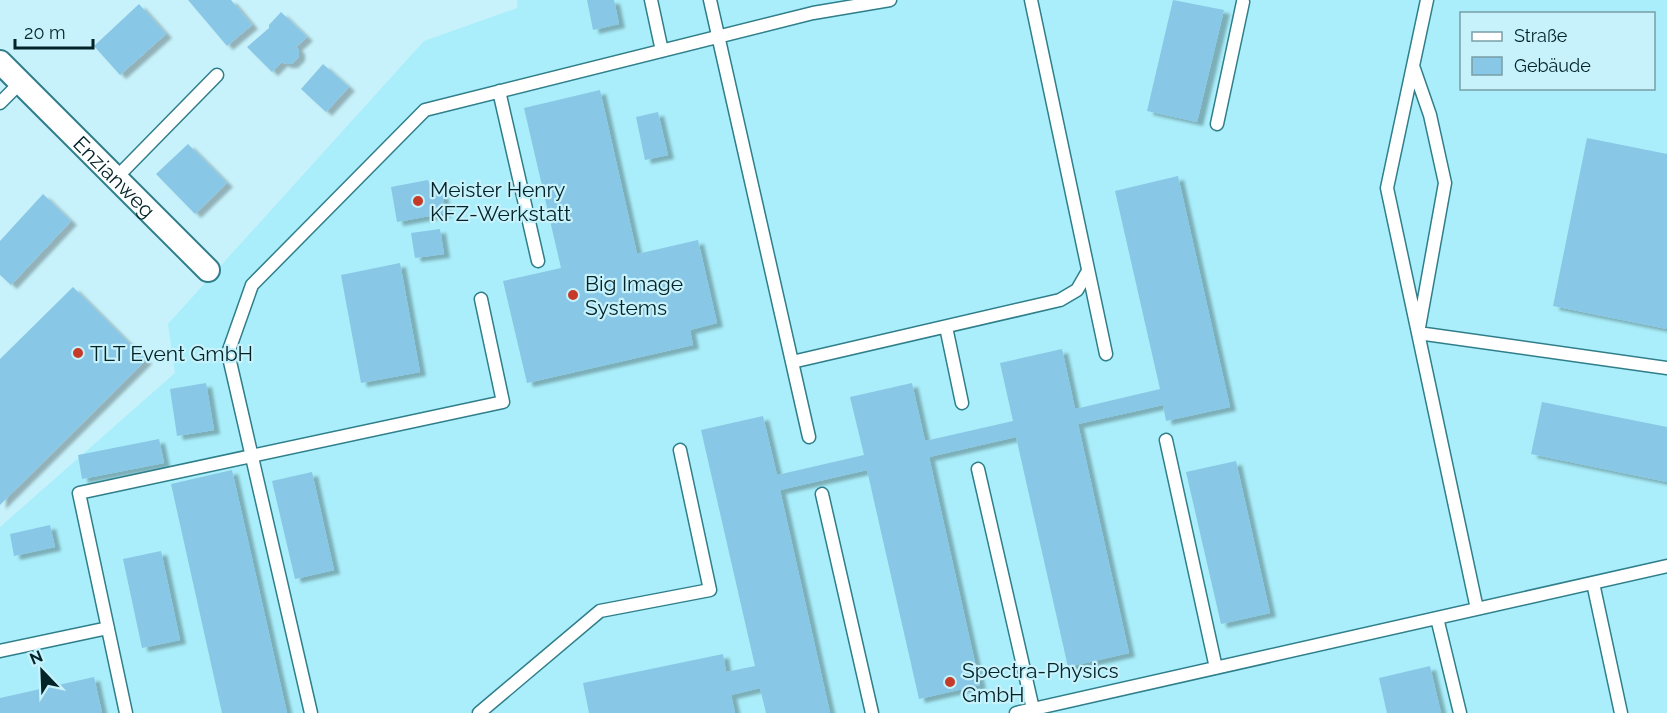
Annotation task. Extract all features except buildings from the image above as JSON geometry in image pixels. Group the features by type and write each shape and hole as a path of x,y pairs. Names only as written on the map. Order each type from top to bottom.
{"street":[{"name":"Enzianweg","path":"0,62 208,270"}],"lane":[{"path":"651,0 662,51"},
{"path":"710,0 809,437"},
{"path":"810,0 813,13"},
{"path":"312,713 228,352 252,285 425,110 813,13 890,0"},
{"path":"1031,0 1106,354"},
{"path":"1427,0 1387,188 1477,609"},
{"path":"1217,124 1243,2"},
{"path":"1413,65 1430,115 1445,183 1418,333"},
{"path":"116,178 217,75"},
{"path":"0,103 20,83"},
{"path":"499,91 538,261"},
{"path":"792,362 1060,300 1077,290 1088,272"},
{"path":"126,713 79,493 503,402 481,299"},
{"path":"946,327 962,403"},
{"path":"1418,333 1667,368"},
{"path":"1166,440 1216,668"},
{"path":"478,713 600,611 710,590 680,450"},
{"path":"978,469 1033,709"},
{"path":"822,494 872,713"},
{"path":"1016,713 1667,566"},
{"path":"1593,583 1621,713"},
{"path":"1437,618 1460,713"},
{"path":"0,651 108,628"}],"shaded area":[{"path":"517,0 1667,0 1667,713 0,713 0,527 175,373 168,324 424,41 517,8"}],"place":[{"name":"Meister Henry KFZ-Werkstatt","path":"418,201"},
{"name":"Big Image Systems","path":"573,295"},
{"name":"TLT Event GmbH","path":"78,353"},
{"name":"Spectra-Physics GmbH","path":"950,682"}]}
